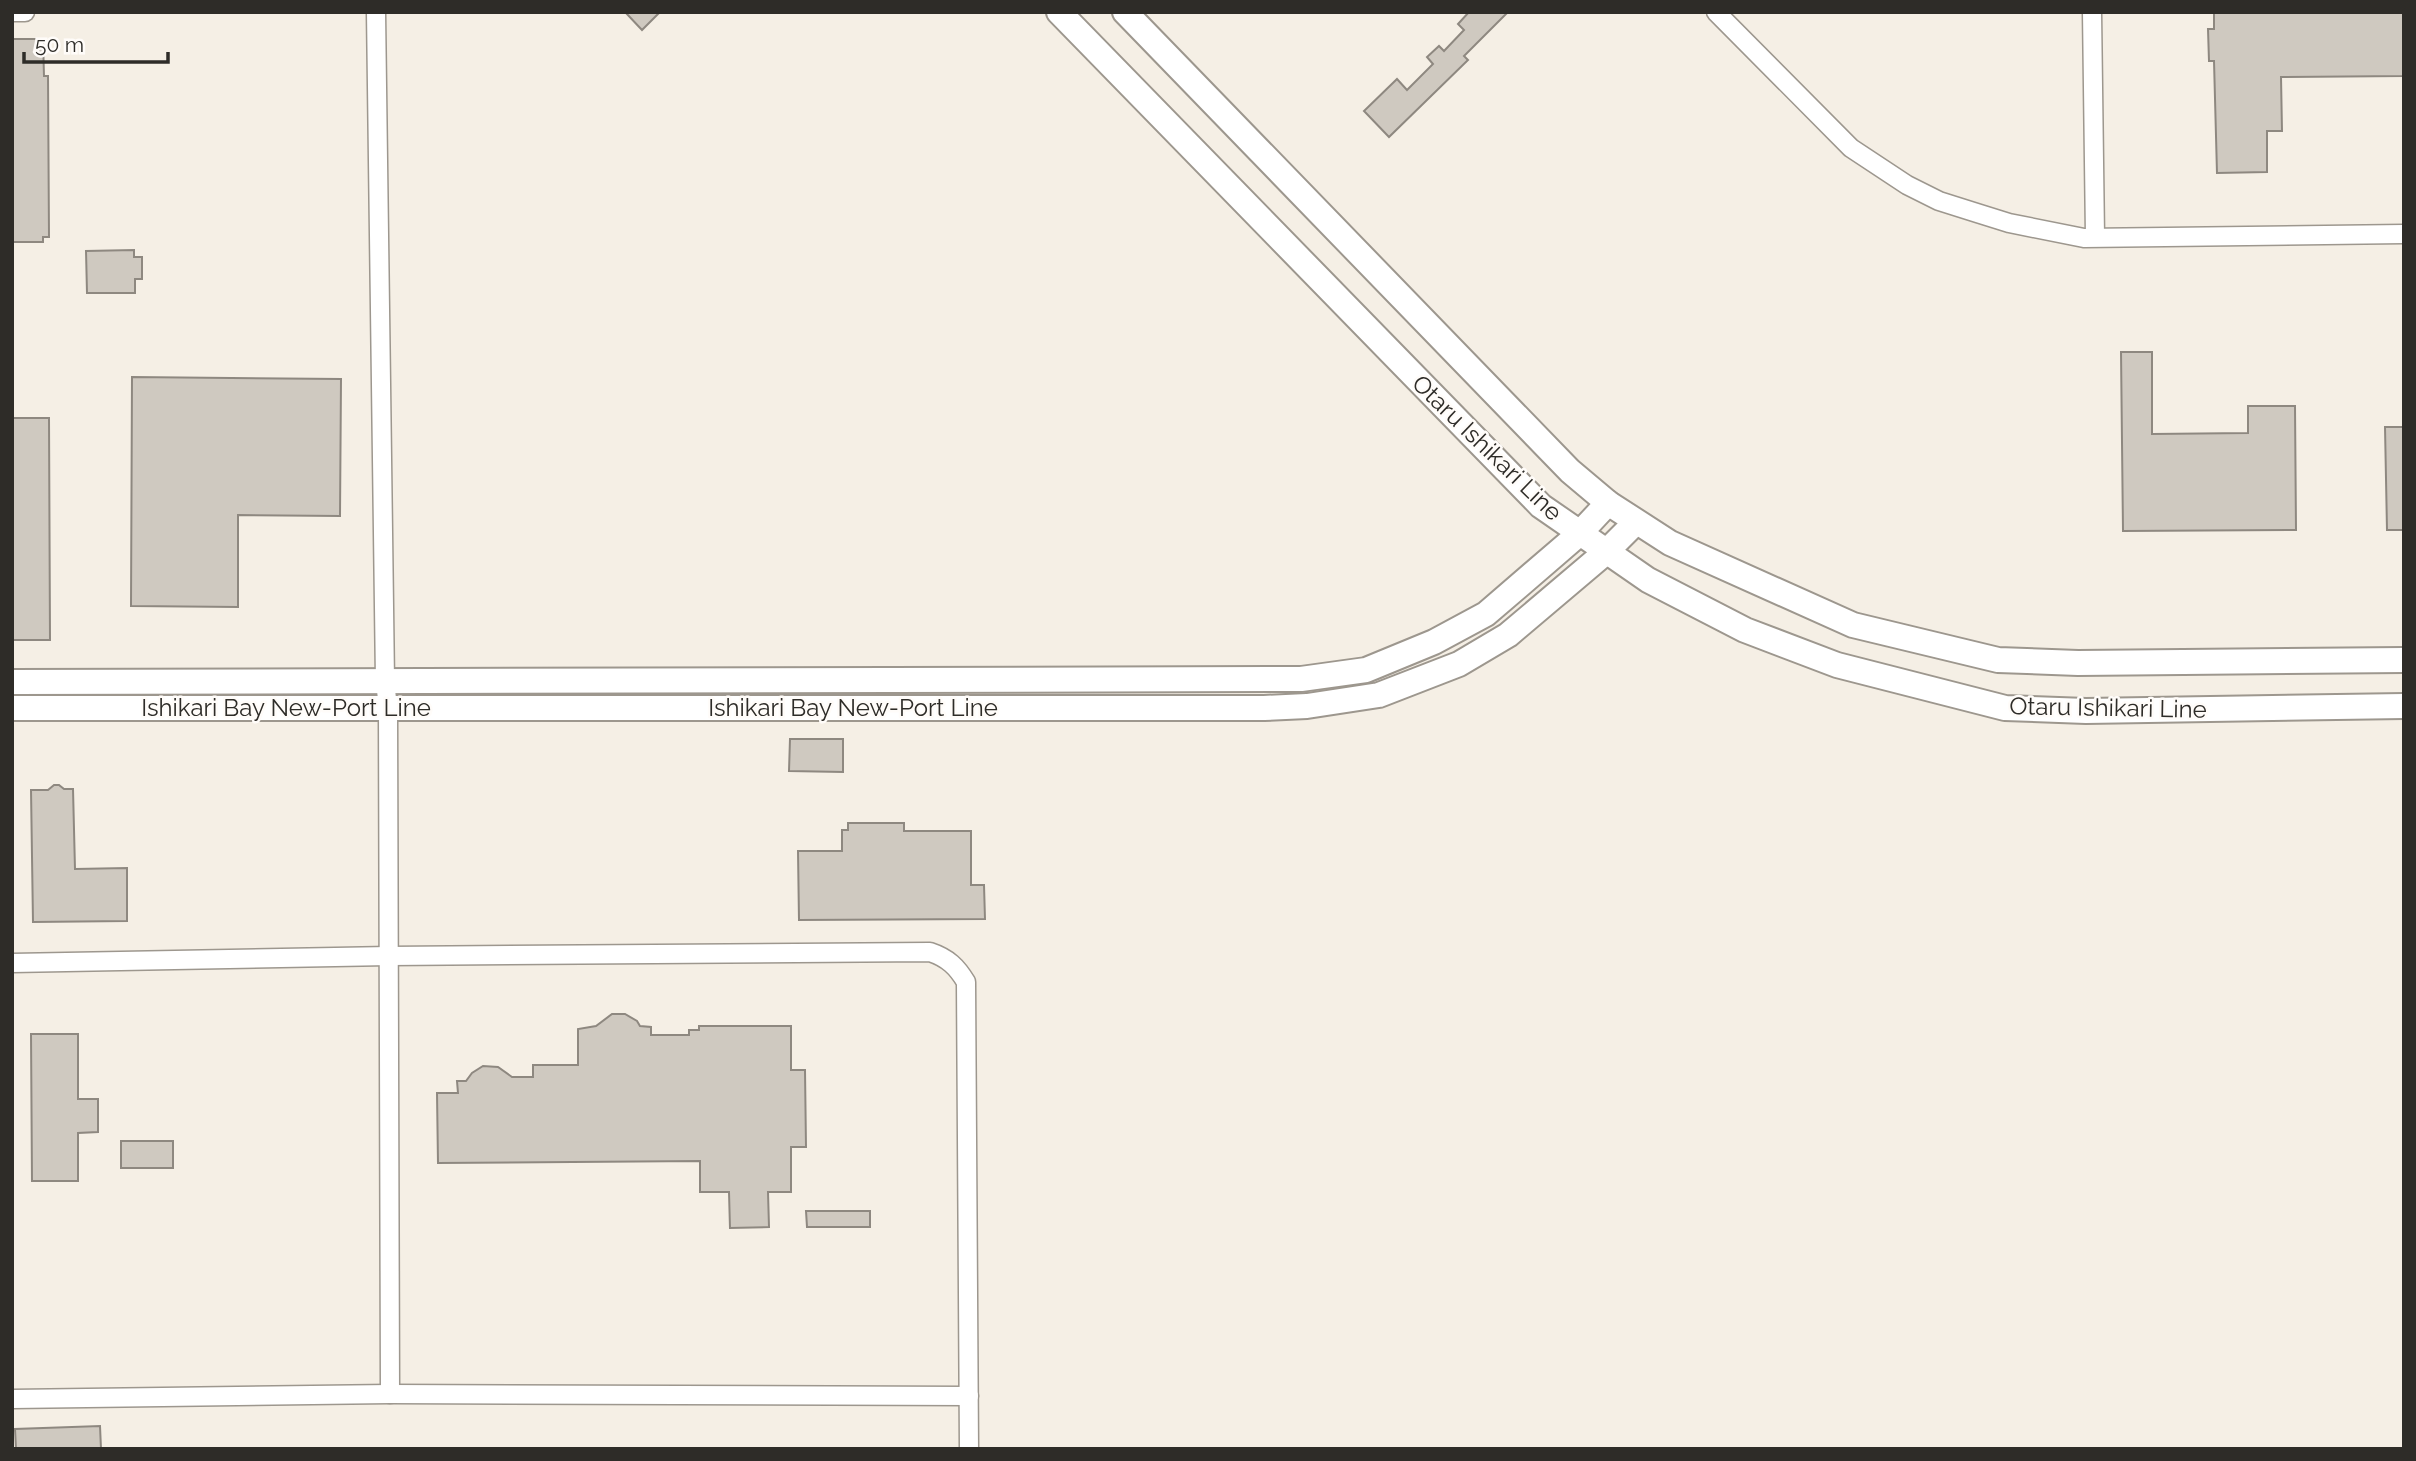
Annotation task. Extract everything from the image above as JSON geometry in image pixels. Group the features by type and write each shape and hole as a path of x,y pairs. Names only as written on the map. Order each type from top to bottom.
{"main road":[{"name":"Otaru Ishikari Line","path":"1059,12 1541,506 1648,580 1756,634 1837,665 2005,708 2087,711 2404,706"},
{"name":"Otaru Ishikari Line","path":"1125,12 1570,471 1608,503 1670,544 1853,625 1998,660 2078,663 2404,660"},
{"name":"Ishikari Bay New-Port Line","path":"12,682 1301,680 1366,670 1434,642 1486,614 1579,534 1608,503"},
{"name":"Ishikari Bay New-Port Line","path":"12,708 1307,706 1379,695 1459,664 1508,635 1606,552 1636,522"}],"street":[{"path":"12,12 25,12"},
{"path":"376,12 385,681 388,708 390,1394"},
{"path":"1716,12 1850,148 1908,185 1939,201 2009,223 2084,237 2404,234"},
{"path":"2092,12 2095,237"},
{"path":"12,962 930,952 944,956 966,982 969,1449"},
{"path":"12,1399 390,1394 969,1396"}],"building":[{"path":"625,12 660,12 642,30"},
{"path":"1469,12 1508,12 1464,56 1468,60 1389,137 1364,111 1397,79 1407,90 1433,64 1427,57 1439,46 1444,51 1464,30 1458,24"},
{"path":"2214,12 2404,12 2404,76 2281,77 2282,131 2267,131 2267,172 2217,173 2214,61 2209,61 2208,29 2214,29"},
{"path":"12,39 43,39 44,76 48,76 49,237 43,237 43,242 12,242"},
{"path":"134,250 134,257 142,257 142,279 135,279 135,293 87,293 86,251"},
{"path":"2121,352 2152,352 2152,434 2248,433 2248,406 2295,406 2296,530 2123,531"},
{"path":"132,377 341,379 340,516 238,515 238,607 131,606"},
{"path":"12,418 49,418 50,640 12,640"},
{"path":"2385,427 2404,427 2404,530 2387,530"},
{"path":"790,739 843,739 843,772 789,771"},
{"path":"54,785 73,789 75,869 127,868 127,921 33,922 31,790 48,790"},
{"path":"848,823 904,823 904,831 971,831 971,885 984,885 985,919 799,920 798,851 842,851 842,830 848,830"},
{"path":"612,1014 625,1014 640,1026 651,1027 651,1035 689,1035 689,1030 699,1030 699,1026 791,1026 791,1070 805,1070 806,1147 791,1147 791,1192 768,1192 769,1227 730,1228 729,1192 700,1192 700,1161 438,1163 437,1093 458,1093 457,1081 466,1081 483,1066 498,1067 512,1077 533,1077 533,1065 578,1065 578,1029 596,1026"},
{"path":"31,1034 78,1034 78,1099 98,1099 98,1132 78,1133 78,1181 32,1181"},
{"path":"121,1141 173,1141 173,1168 121,1168"},
{"path":"806,1211 870,1211 870,1227 807,1227"},
{"path":"100,1426 101,1449 16,1449 15,1429"}]}
